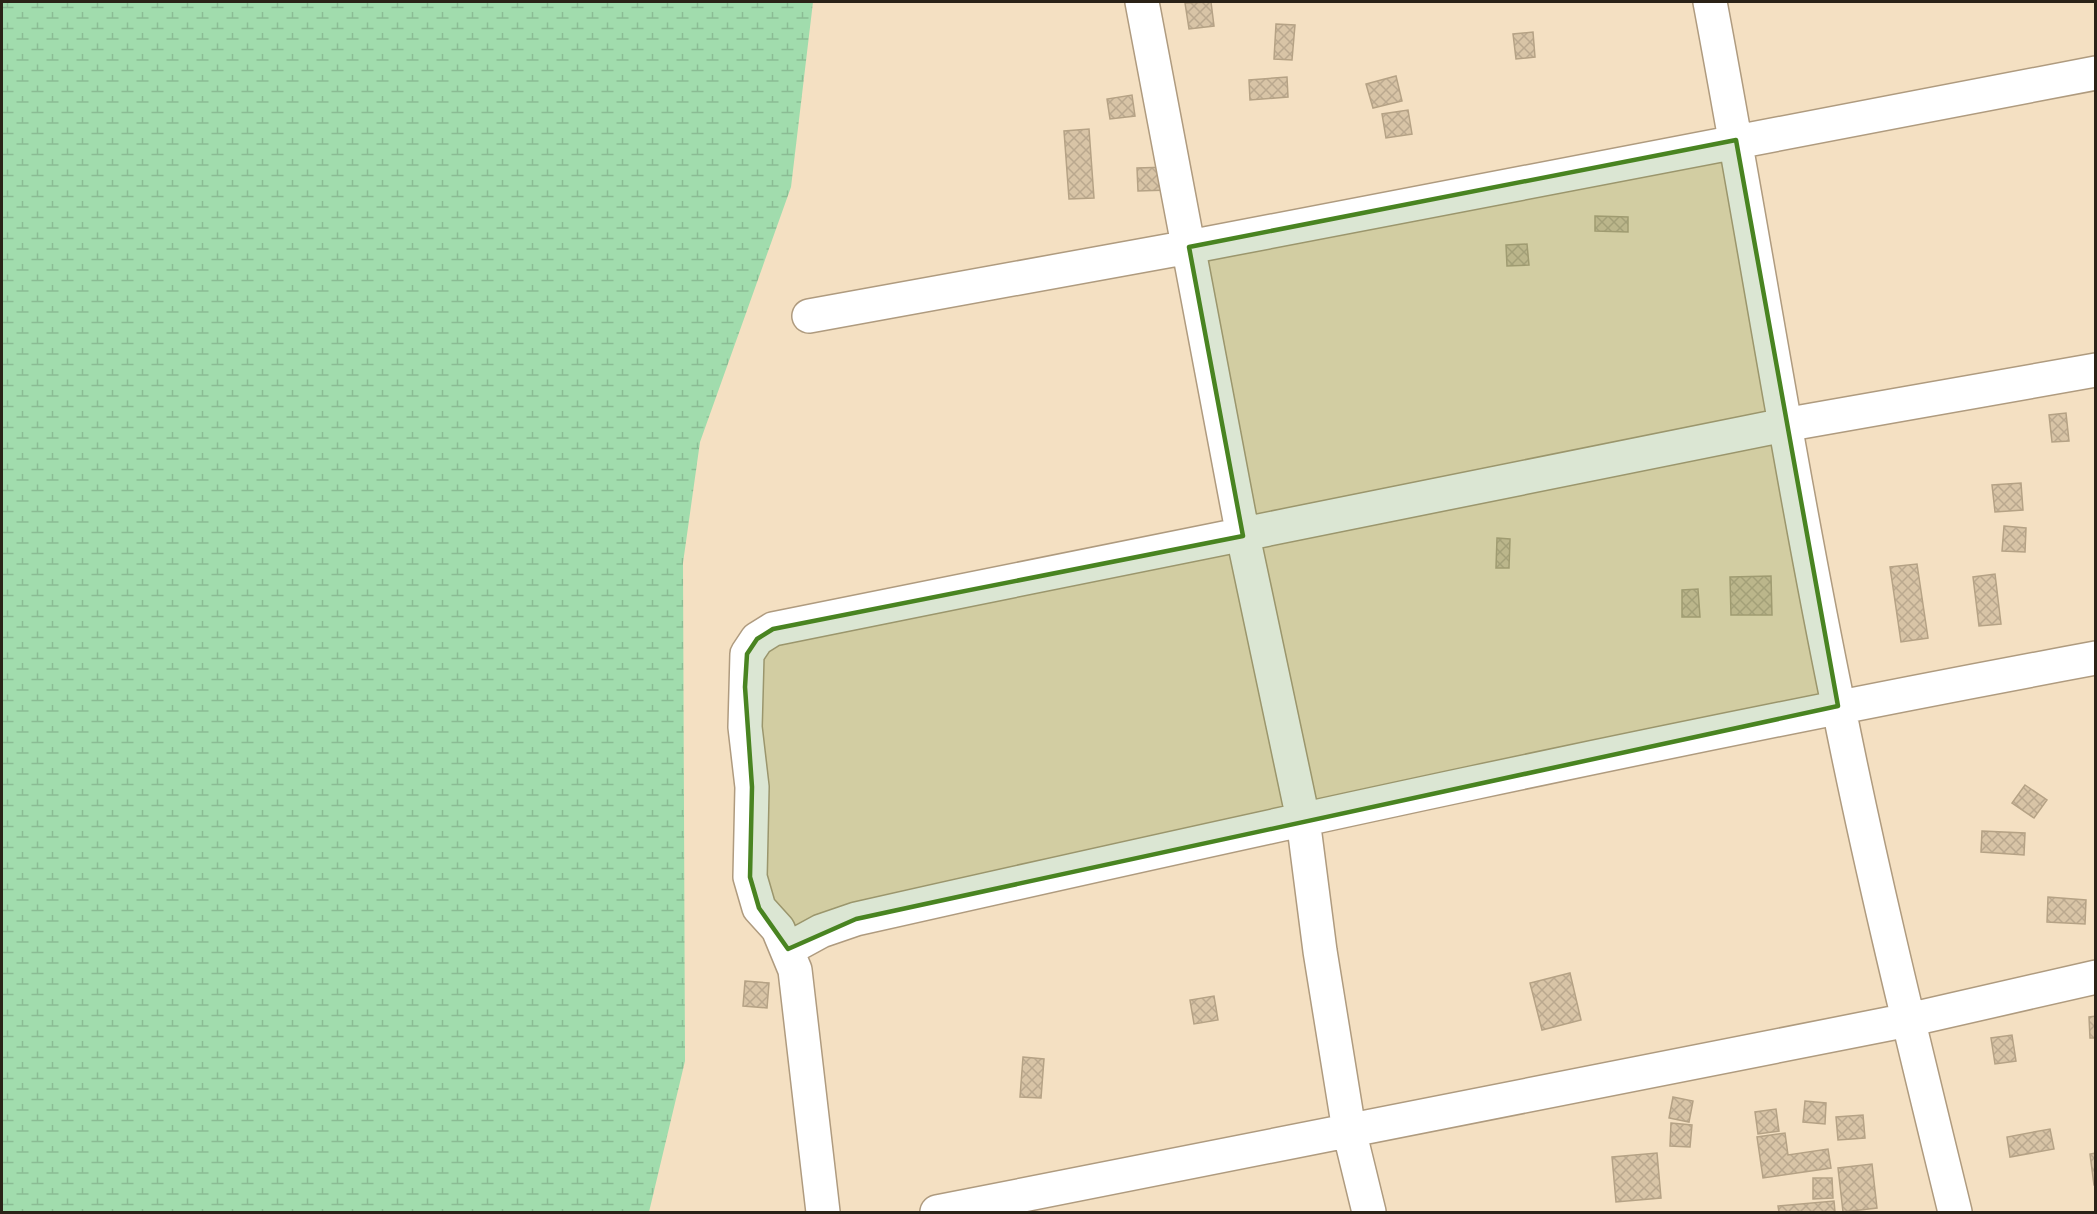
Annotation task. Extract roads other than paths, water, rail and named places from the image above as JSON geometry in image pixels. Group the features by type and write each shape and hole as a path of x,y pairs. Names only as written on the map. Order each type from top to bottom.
{"street":[{"path":"1142,2 1243,536 1303,819 1320,951 1349,1130 1369,1212"},
{"path":"1710,2 1736,140 1784,425 1838,706 1908,1020 1955,1212"},
{"path":"809,316 1190,248 1736,140 2096,73"},
{"path":"823,1212 795,970 778,929 759,908 750,877 752,787 745,727 746,687 747,654 757,639 773,629 1243,536 1784,425 2096,370"},
{"path":"788,949 821,932 856,919 1303,819 1838,706 2096,658"},
{"path":"937,1212 1908,1020 2096,977"}]}
